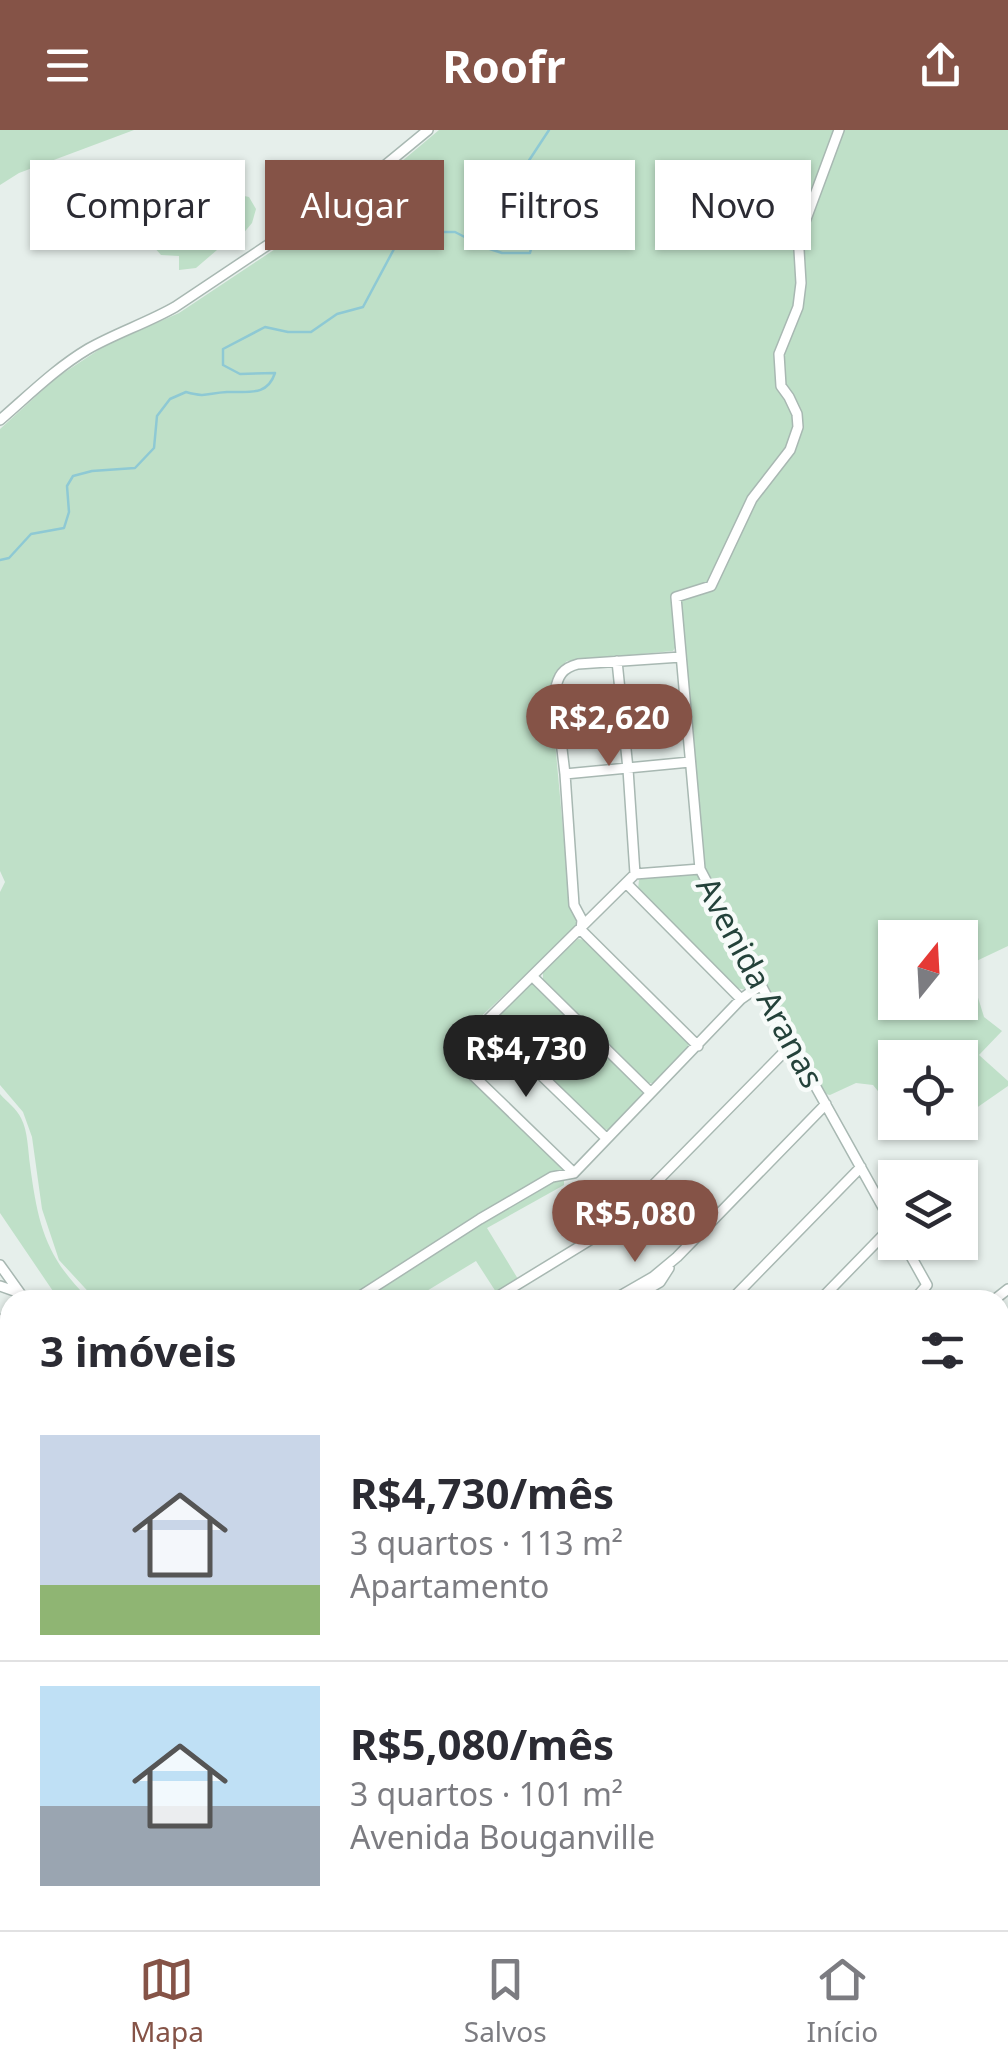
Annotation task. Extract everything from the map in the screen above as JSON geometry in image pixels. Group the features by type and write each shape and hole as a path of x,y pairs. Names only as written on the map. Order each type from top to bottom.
{"street":[{"path":"0,420 84,351 175,307 377,172 428,130"},
{"name":"Avenida Aranas","path":"838,130 800,240 798,307 780,354 781,386 798,422 795,437 786,457 752,499 712,586 676,597 700,869 878,1198"},
{"path":"581,930 582,920 574,905 555,692 558,679 566,667 681,657"},
{"path":"618,662 635,874"},
{"path":"564,774 690,762"},
{"path":"574,1172 452,1056 635,874 700,869"},
{"path":"626,884 741,999"},
{"path":"581,930 698,1046"},
{"path":"532,976 650,1092"},
{"path":"370,1290 552,1177 574,1172 741,999 761,985"},
{"path":"486,1022 606,1138"},
{"path":"516,1290 613,1226 792,1044"},
{"path":"631,1290 676,1257 826,1104"},
{"path":"740,1290 861,1167"},
{"path":"830,1290 878,1243"},
{"path":"646,1290 660,1282 676,1257"},
{"path":"913,1260 926,1285 922,1290"},
{"path":"0,1265 18,1290"}],"green space":[{"path":"0,130 134,130 54,160 30,160 30,169 0,185"},
{"path":"439,130 1008,130 1008,946 978,960 978,920 878,920 878,1020 978,1020 978,998 984,1017 1002,1031 979,1055 1008,1081 1008,1086 978,1107 978,1040 878,1040 878,1091 873,1085 856,1083 825,1094 704,869 680,592 672,592 676,646 673,651 567,661 556,671 550,687 570,906 576,928 444,1051 564,1168 564,1185 487,1228 518,1279 495,1290 476,1261 428,1290 87,1290 59,1260 42,1209 32,1137 23,1112 0,1085 0,892 5,882 0,871 0,429 56,378 106,345 179,313 274,250 444,250 444,160 403,160"},
{"path":"245,196 256,209 245,231"},
{"path":"157,250 217,250 196,268 179,270 179,256 161,255"},
{"path":"693,873 700,876 752,976 747,990 736,988 638,889 642,877"},
{"path":"578,939 586,940 688,1043 685,1055 653,1083 647,1083 543,980 545,969"},
{"path":"531,984 643,1091 642,1097 609,1130 602,1129 495,1024 496,1016"},
{"path":"0,1094 23,1123 36,1205 46,1238 53,1254 81,1290 52,1290 0,1213"}],"waterway":[{"path":"0,560 9,558 31,534 64,528 69,512 67,486 73,476 135,468 154,448 157,416 170,399 186,392 203,395 256,391 272,381 275,373 240,374 223,365 223,349 265,327 311,332 337,314 363,307 394,249 421,232 455,232 502,253 530,253 532,236 526,224 499,209 494,200 498,189 526,165 549,130"}]}
